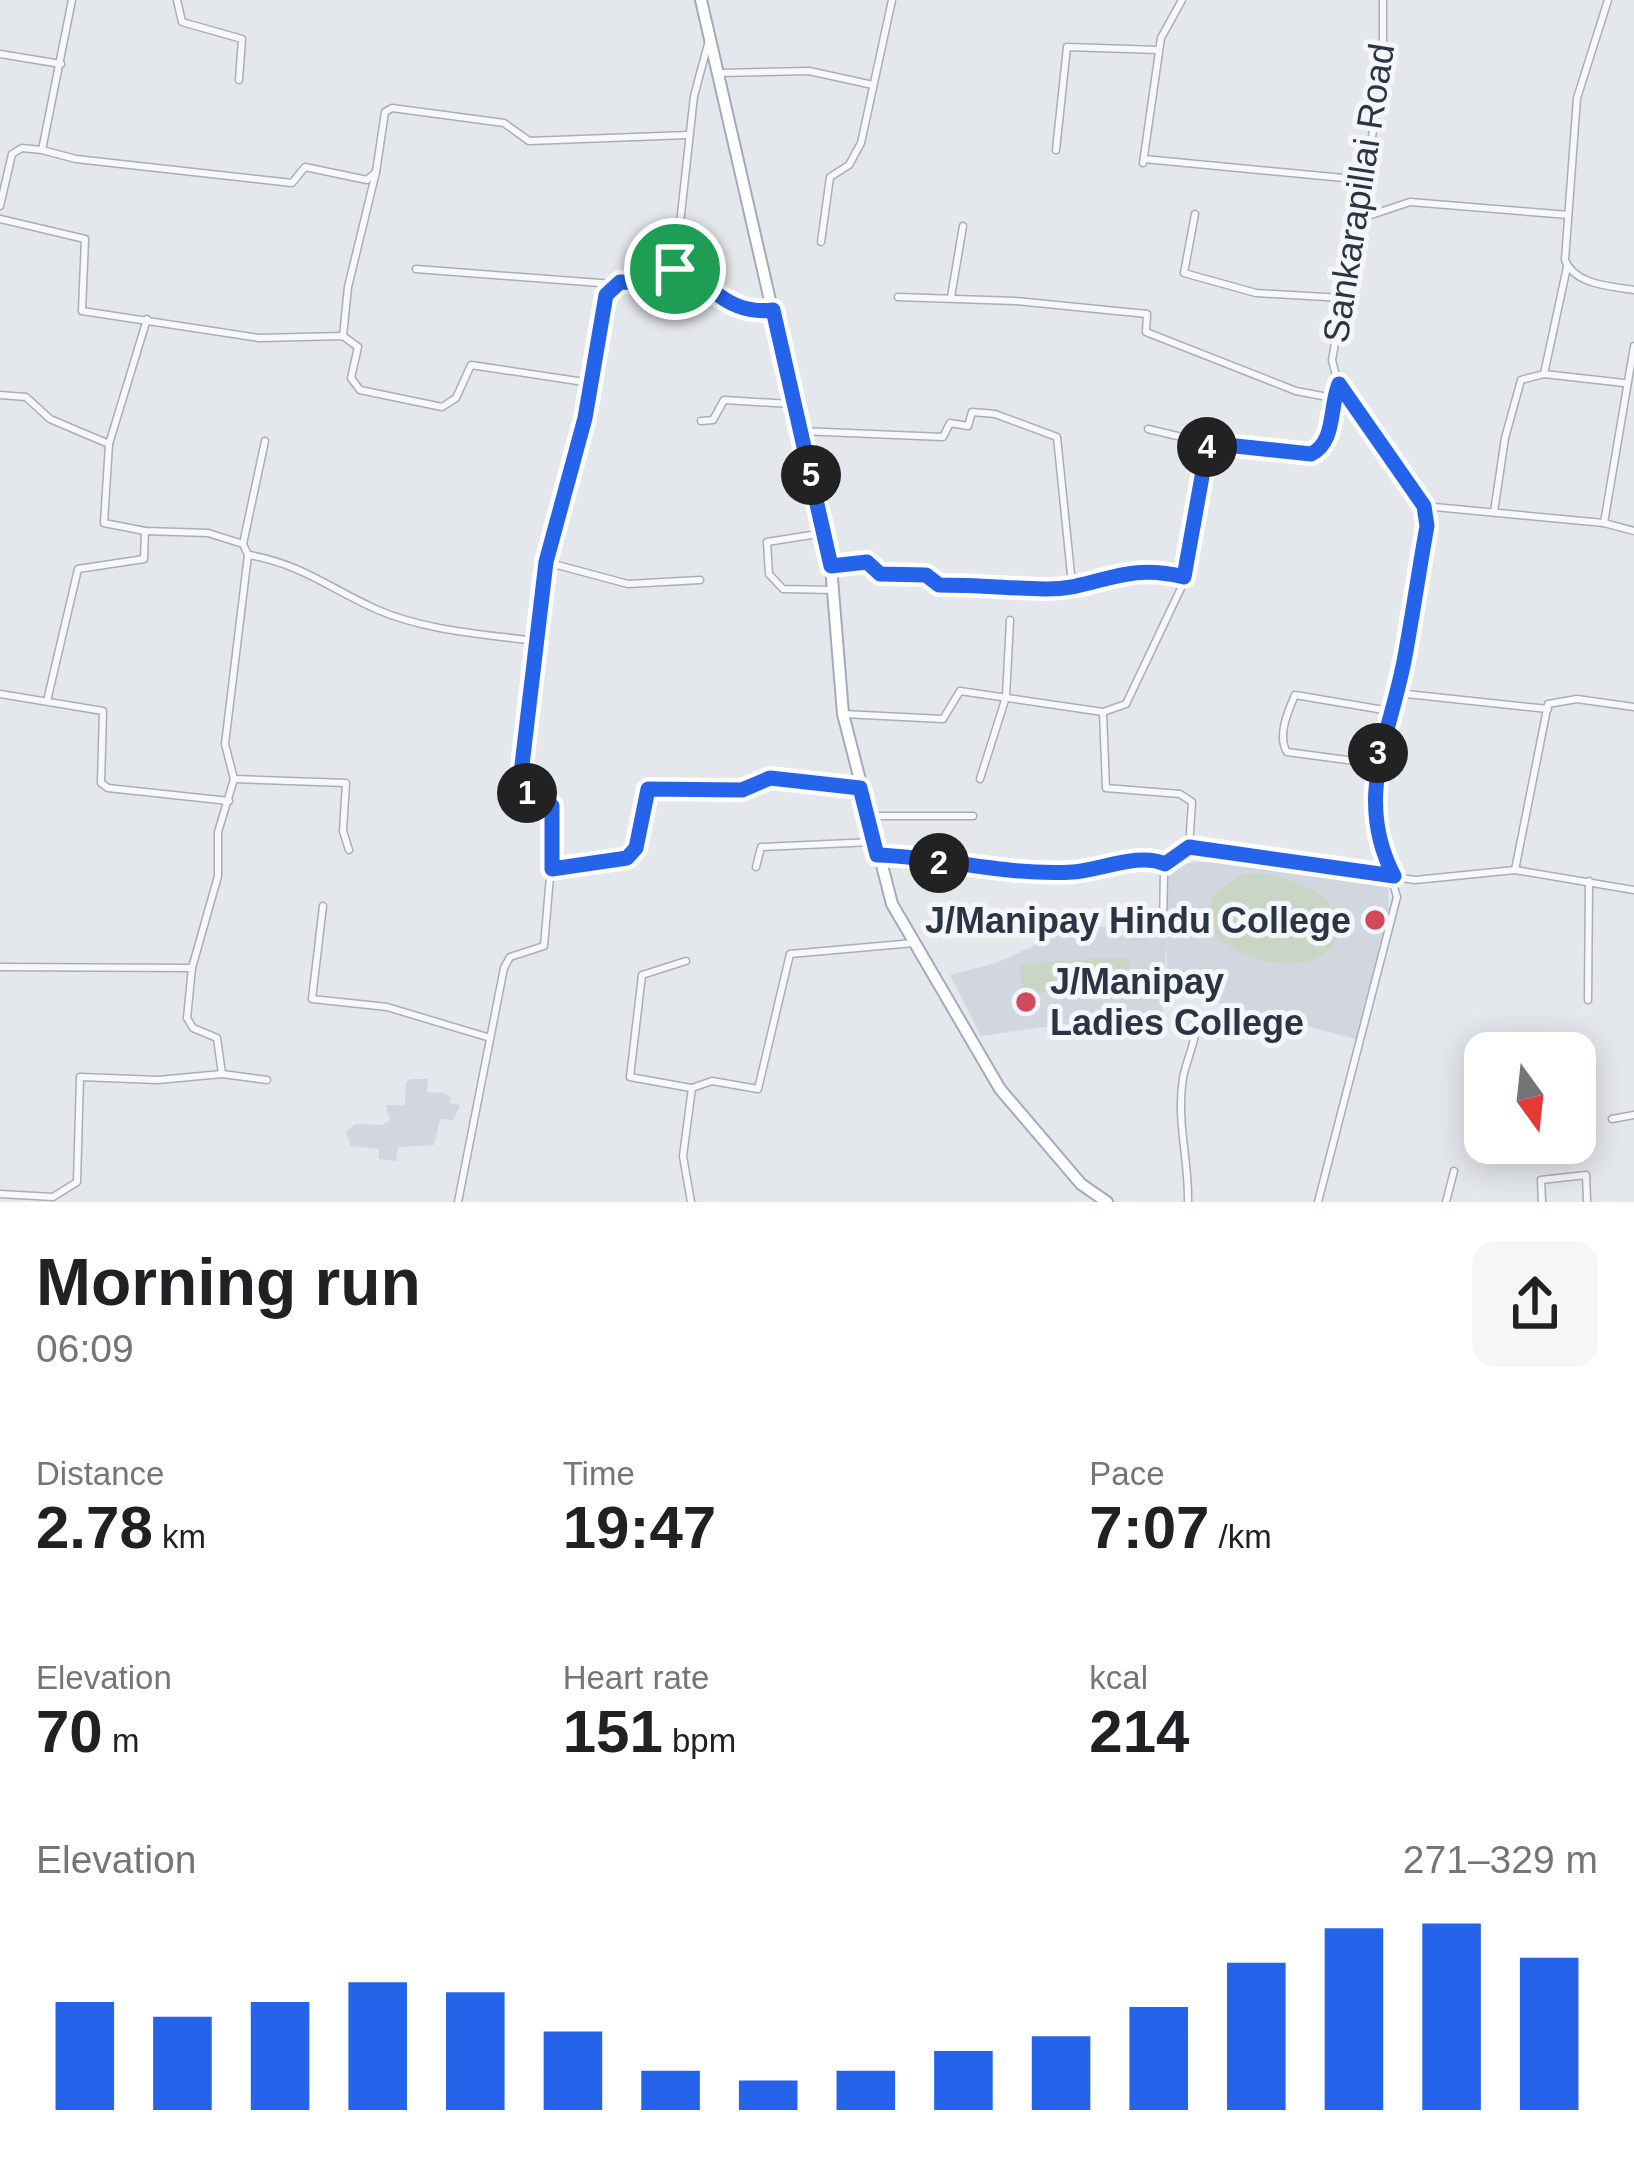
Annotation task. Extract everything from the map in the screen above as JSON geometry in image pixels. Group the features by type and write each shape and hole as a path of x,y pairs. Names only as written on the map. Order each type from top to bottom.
{"main road":[{"path":"701,0 831,566 843,714 892,904 1000,1089 1081,1184 1107,1202"}],"street":[{"path":"42,150 72,0"},
{"path":"177,0 182,22 242,39 239,80"},
{"path":"821,242 830,177 849,165 861,143 892,0"},
{"path":"1182,0 1159,50 1144,161 1365,180"},
{"name":"Sankarapillai Road","path":"1384,0 1383,75 1332,361 1339,384 1424,506"},
{"path":"1544,374 1567,267 1577,98 1608,0"},
{"path":"416,269 667,284 675,269 688,135 709,40"},
{"path":"1056,150 1067,47 1159,50"},
{"path":"0,54 61,64"},
{"path":"716,73 808,71 874,86"},
{"path":"343,336 348,287 376,172 385,112 392,108 503,123 529,141 688,135"},
{"path":"0,206 17,148 277,183 292,183 304,167 367,180 376,172"},
{"path":"1356,220 1410,202 1568,215"},
{"path":"1195,214 1184,273 1256,292 1343,298"},
{"path":"0,219 86,239 82,311 259,338 343,336 358,347 352,386 442,407 456,398 471,365 591,382"},
{"path":"951,297 963,226"},
{"path":"676,239 709,289 742,308 773,310"},
{"path":"1567,267 1593,283 1634,290"},
{"path":"458,1202 487,1037 510,957 544,946 552,806 524,787 535,641 546,562 591,382 606,295 614,284"},
{"path":"898,297 951,297 1147,314 1146,332 1296,391 1333,398"},
{"path":"147,319 110,444 102,518 107,526 208,533 243,544"},
{"path":"1604,523 1624,383 1634,346"},
{"path":"1494,512 1517,389 1530,374 1624,383"},
{"path":"1148,429 1208,443 1311,454 1328,437 1339,384"},
{"path":"0,395 26,397 50,419 110,444"},
{"path":"701,421 713,420 724,400 795,404"},
{"path":"801,431 943,437 950,423 968,426 973,412 1047,429 1057,436 1072,584"},
{"path":"222,1074 217,1038 193,1028 187,1018 192,968 218,876 218,832 234,779 225,744 248,555 243,544 265,441"},
{"path":"843,714 943,719 960,691 1102,712 1126,704 1184,577 1208,443"},
{"path":"1318,1202 1397,897 1379,836 1377,764 1397,693 1427,526 1424,506 1604,523 1634,531"},
{"path":"47,700 78,569 145,559 145,531"},
{"path":"824,533 767,542 769,574 783,589 833,590"},
{"path":"248,555 307,569 376,609 410,622 535,641"},
{"path":"546,562 628,584 700,580"},
{"path":"831,566 867,562 880,574 926,575 939,585 1046,589 1152,569 1184,577"},
{"path":"980,779 1006,697 1010,620"},
{"path":"1397,693 1548,709"},
{"path":"0,694 104,711 100,770 108,788 229,801"},
{"path":"1377,764 1288,752 1282,744 1286,723 1295,695 1390,711"},
{"path":"1516,870 1552,700 1634,707"},
{"path":"1102,712 1106,788 1188,796 1189,847"},
{"path":"552,869 627,858 636,848 648,789 742,790 770,778 860,788"},
{"path":"234,779 346,783 343,831 349,850"},
{"path":"866,816 973,816"},
{"path":"756,867 761,847 875,848 1010,873 1076,872 1150,859 1165,864"},
{"path":"1165,864 1189,847 1440,881 1516,870 1634,890"},
{"path":"1163,926 1165,864"},
{"path":"1588,1000 1589,881"},
{"path":"323,906 312,999 387,1007 487,1037"},
{"path":"686,961 642,975 630,1077 692,1088 712,1082 758,1089 794,950 917,943"},
{"path":"0,967 192,968"},
{"path":"1188,1202 1189,1162 1179,1131 1183,1080 1198,1026 1193,1013"},
{"path":"0,1194 53,1197 76,1182 80,1077 104,1074 158,1080 222,1074 267,1080"},
{"path":"691,1202 683,1156 692,1088"},
{"path":"1612,1119 1634,1115"},
{"path":"1446,1202 1454,1171"},
{"path":"1542,1202 1541,1180 1570,1174 1586,1175 1587,1200"}],"shaded area":[{"path":"1197,862 1315,865 1324,871 1388,881 1389,914 1359,1040 1167,989 1166,866"},
{"path":"1080,925 1167,932 1161,1038 1065,1024 981,1036 950,975 996,963"},
{"path":"428,1079 427,1092 443,1093 451,1097 449,1103 460,1105 453,1120 440,1119 434,1145 398,1147 396,1161 379,1159 379,1149 351,1146 346,1133 355,1124 382,1125 390,1120 386,1105 405,1105 406,1082"}],"green space":[{"path":"1263,874 1306,887 1330,905 1339,925 1334,943 1317,958 1291,964 1257,958 1218,938 1210,916 1212,896 1241,875"},
{"path":"1129,959 1128,991 1023,993 1020,965"}],"place":[{"name":"J/Manipay Hindu College","path":"1375,920"},
{"name":"J/Manipay Ladies College","path":"1026,1002"}],"route":[{"path":"676,239 709,289 742,308 773,310 831,566 867,562 880,574 926,575 939,585 1020,584 1046,589 1120,571 1152,569 1184,577 1208,443 1311,454 1320,451 1328,437 1339,384 1424,506 1427,526 1406,655 1377,764 1379,836 1394,876 1189,847 1165,864 1142,860 1076,872 1010,873 877,855 860,788 770,778 742,790 648,789 636,848 627,858 552,869 552,806 528,795 522,765 546,562 585,418 606,295 620,282 667,284 675,269 676,239"}]}
